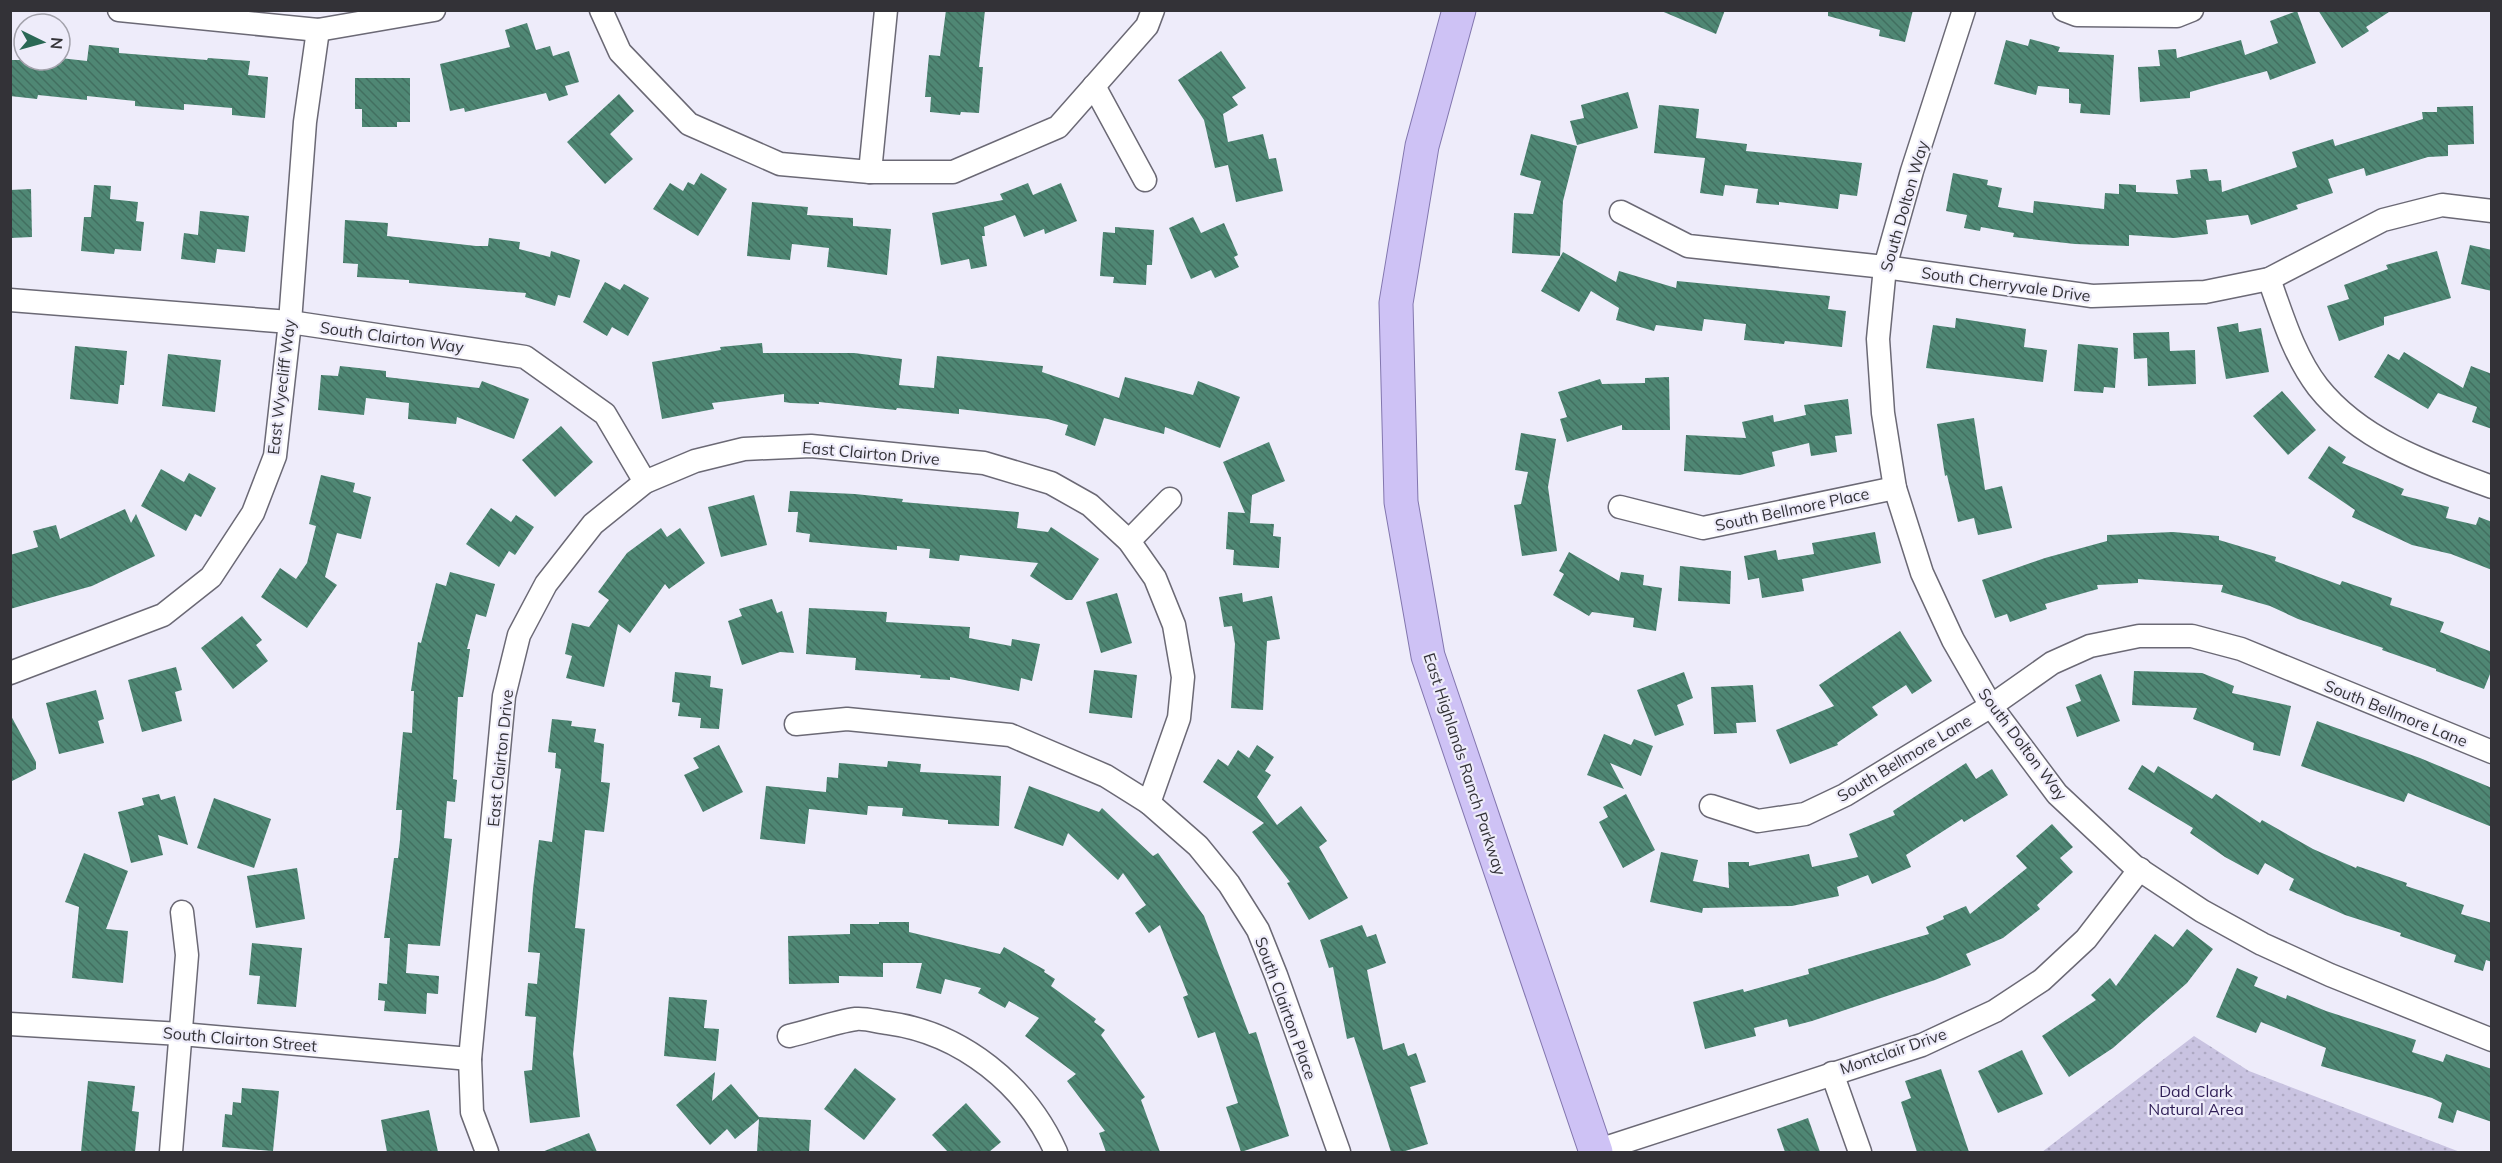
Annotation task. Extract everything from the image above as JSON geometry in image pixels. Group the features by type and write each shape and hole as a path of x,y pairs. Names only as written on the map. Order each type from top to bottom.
{"main road":[{"name":"East Highlands Ranch Parkway","path":"1459,10 1422,146 1396,303 1401,502 1428,656 1595,1152"}],"street":[{"path":"119,10 318,30 434,10"},
{"path":"601,10 620,52 689,124 780,165 870,172 953,172 1058,127 1147,26 1153,10"},
{"path":"870,172 886,10"},
{"name":"South Dolton Way","path":"1964,10 1912,171 1885,267 1878,339 1883,413 1895,488 1922,573 1953,640 1991,706 2057,794 2134,866 2202,911 2262,944 2330,975 2492,1040"},
{"path":"2064,10 2077,15 2177,16 2192,10"},
{"name":"East Wyecliff Way","path":"10,673 163,615 211,577 253,513 275,456 290,322 305,122 318,30"},
{"path":"1094,86 1145,180"},
{"name":"South Cherryvale Drive","path":"1621,212 1688,246 1885,267 2092,297 2205,292 2269,279 2383,220 2442,205 2492,211"},
{"path":"2269,279 2291,340 2317,387 2351,422 2392,446 2443,469 2492,487"},
{"name":"South Clairton Way","path":"10,300 290,322 525,357 605,414 645,482"},
{"name":"East Clairton Drive","path":"487,1152 472,1112 470,1059 504,696 519,635 546,584 593,524 645,482 695,461 744,449 811,446 984,464 1051,483 1090,505 1129,541 1155,578 1174,625 1183,677 1179,718 1149,803"},
{"name":"South Bellmore Place","path":"1620,507 1703,528 1895,488"},
{"path":"1129,541 1170,499"},
{"name":"South Bellmore Lane","path":"1711,806 1758,821 1804,814 1845,795 1991,706 2052,663 2090,646 2139,636 2192,636 2241,650 2492,752"},
{"name":"South Clairton Place","path":"796,724 847,719 1010,735 1106,776 1149,803 1198,846 1229,884 1258,930 1339,1152"},
{"name":"Montclair Drive","path":"1595,1152 1922,1045 1995,1011 2042,980 2086,939 2140,869"},
{"path":"171,1152 187,955 182,912"},
{"path":"789,1036 857,1019 914,1027 958,1044 1010,1083 1045,1128 1056,1152"},
{"name":"South Clairton Street","path":"10,1024 181,1034 470,1059"},
{"path":"1832,1073 1860,1152"}],"green space":[{"name":"Dad Clark Natural Area","path":"2194,1036 2249,1071 2460,1152 2042,1152"}],"building":[{"path":"946,10 985,10 979,67 983,67 979,113 961,112 960,115 930,112 931,97 925,97 929,55 940,56"},
{"path":"1659,10 1725,10 1716,34"},
{"path":"1828,10 1913,10 1905,42 1879,36 1880,30 1828,16"},
{"path":"2318,10 2392,10 2366,27 2369,31 2342,48"},
{"path":"2297,11 2316,63 2270,80 2267,71 2190,92 2190,98 2140,102 2138,67 2160,66 2158,50 2176,49 2177,58 2241,40 2245,55 2278,43 2270,21"},
{"path":"527,23 536,50 550,46 553,56 569,51 579,82 565,86 568,95 549,101 546,93 465,112 464,108 450,111 440,64 510,47 505,30"},
{"path":"2030,39 2060,47 2058,52 2114,55 2110,115 2080,113 2081,104 2069,103 2069,89 2038,86 2036,95 1994,84 2006,40 2028,46"},
{"path":"89,45 119,48 119,53 250,61 248,75 268,77 265,118 232,115 232,108 184,104 184,110 135,106 135,101 87,96 87,100 38,95 37,99 10,96 10,60 12,60 12,72 72,72 72,59 87,61"},
{"path":"1221,51 1246,88 1232,97 1238,105 1223,114 1228,142 1263,134 1269,159 1276,158 1283,191 1236,202 1228,165 1215,168 1204,120 1178,80"},
{"path":"355,78 410,78 410,122 397,122 397,127 362,127 362,109 355,109"},
{"path":"1628,92 1638,128 1577,145 1570,121 1584,118 1581,105"},
{"path":"619,94 634,111 610,134 633,159 605,184 567,142"},
{"path":"1659,105 1699,109 1696,138 1747,144 1746,151 1862,163 1857,196 1840,194 1838,209 1779,202 1779,205 1756,203 1758,189 1725,185 1723,196 1700,193 1705,158 1654,153"},
{"path":"2473,106 2474,144 2448,145 2448,156 2428,157 2366,176 2364,168 2328,179 2333,193 2296,205 2298,209 2251,225 2248,215 2206,220 2208,234 2174,238 2129,235 2129,246 2075,244 2013,237 2014,233 1981,227 1980,231 1964,228 1967,215 1946,211 1953,173 1988,180 1987,185 2002,188 1998,207 2033,213 2034,201 2104,209 2105,193 2119,194 2119,184 2136,185 2136,192 2178,194 2176,180 2191,178 2190,170 2207,169 2209,181 2221,180 2222,192 2297,167 2292,152 2333,139 2335,146 2423,119 2422,112 2437,112 2437,107"},
{"path":"1531,134 1577,146 1563,201 1560,256 1512,253 1514,213 1533,214 1541,181 1520,175"},
{"path":"701,173 727,189 698,236 653,209 670,183 683,191 688,182 694,185"},
{"path":"1028,183 1033,195 1061,183 1077,221 1045,234 1044,229 1024,237 1015,215 984,227 985,236 982,236 987,266 971,269 969,259 941,265 932,213 1003,200 1000,194"},
{"path":"94,185 111,186 110,199 138,202 136,221 144,222 141,251 115,249 114,254 81,251 84,217 91,217"},
{"path":"31,189 32,237 10,238 10,190"},
{"path":"752,202 808,207 807,215 853,218 853,226 891,229 887,275 827,267 829,248 792,244 790,260 747,256"},
{"path":"200,211 249,216 245,252 217,249 215,263 181,259 184,233 198,235"},
{"path":"1193,217 1201,233 1224,223 1238,255 1234,257 1239,267 1215,278 1211,270 1191,279 1169,228"},
{"path":"345,220 388,223 387,236 476,246 488,246 489,238 520,242 519,249 550,257 551,251 580,260 570,298 558,295 555,306 525,297 526,293 409,283 409,280 357,277 358,264 343,263"},
{"path":"1115,227 1154,230 1152,265 1147,265 1146,285 1113,283 1114,277 1100,276 1103,232 1115,233"},
{"path":"2470,245 2492,250 2492,291 2461,284"},
{"path":"2437,251 2451,298 2384,317 2384,325 2339,341 2327,306 2349,299 2344,285 2388,269 2386,265"},
{"path":"1563,252 1616,282 1619,271 1676,288 1677,281 1830,296 1828,309 1846,311 1842,347 1785,341 1784,344 1744,340 1746,324 1704,319 1702,331 1656,325 1654,331 1616,320 1619,308 1591,291 1579,312 1541,291"},
{"path":"605,282 620,290 624,284 649,298 628,336 612,327 607,336 583,322"},
{"path":"1956,318 2026,329 2024,347 2047,350 2043,382 1926,368 1933,325 1955,328"},
{"path":"2238,323 2239,332 2261,328 2269,372 2226,379 2217,327"},
{"path":"2169,332 2170,351 2195,350 2196,384 2148,386 2147,358 2134,359 2133,333"},
{"path":"762,343 763,353 854,353 902,359 899,385 934,388 937,356 1043,366 1042,372 1119,398 1125,377 1193,395 1198,381 1240,397 1220,448 1165,427 1164,434 1104,418 1095,446 1065,435 1068,425 1048,419 959,409 959,414 819,402 819,404 791,403 784,402 784,394 712,403 714,409 662,419 652,362 721,350 720,347"},
{"path":"2078,344 2118,348 2115,388 2104,387 2103,393 2074,391"},
{"path":"75,346 127,351 124,385 120,385 118,404 70,399"},
{"path":"2404,352 2463,388 2471,366 2492,374 2492,429 2472,422 2477,407 2438,393 2428,409 2374,377 2388,354 2399,360"},
{"path":"168,354 221,360 215,412 162,406"},
{"path":"340,366 386,371 386,377 479,388 482,381 529,399 514,439 457,417 456,424 408,419 409,403 366,398 364,415 318,410 321,375 338,376"},
{"path":"1669,377 1670,430 1622,430 1622,425 1567,442 1560,419 1567,417 1558,392 1600,379 1602,384 1645,383 1645,378"},
{"path":"2282,391 2316,430 2288,455 2253,416"},
{"path":"1848,399 1852,434 1835,436 1837,452 1811,456 1809,443 1772,452 1775,466 1740,475 1684,471 1686,435 1746,438 1742,422 1773,415 1774,422 1806,415 1804,405"},
{"path":"1974,418 1985,490 2002,486 2012,528 1978,535 1974,518 1958,522 1947,475 1945,476 1937,424"},
{"path":"561,426 593,462 555,497 522,460"},
{"path":"1521,433 1556,439 1548,487 1557,551 1522,556 1514,505 1521,504 1528,472 1515,470"},
{"path":"1269,442 1285,481 1252,495 1250,523 1274,524 1273,536 1281,537 1279,568 1233,565 1234,550 1226,549 1228,512 1245,513 1223,462"},
{"path":"2329,446 2346,457 2342,463 2404,489 2401,495 2449,507 2446,518 2476,525 2479,517 2492,522 2492,570 2451,554 2412,545 2352,517 2355,510 2308,478"},
{"path":"161,469 184,482 189,473 216,488 201,517 195,514 186,531 141,506"},
{"path":"321,475 355,483 353,492 371,497 361,539 337,533 325,577 337,585 307,628 261,597 280,568 296,579 307,563 316,526 309,524"},
{"path":"790,491 855,494 903,499 902,502 1019,512 1017,528 1048,532 1051,527 1099,559 1072,600 1066,600 1030,576 1038,563 960,555 959,561 929,558 930,549 897,546 897,550 809,542 810,534 796,532 798,512 788,512"},
{"path":"754,495 767,545 721,557 708,507"},
{"path":"491,508 511,522 516,515 534,527 515,555 509,551 499,567 466,544"},
{"path":"125,509 131,523 136,514 155,556 92,586 10,609 10,555 38,547 33,531 56,525 60,539"},
{"path":"661,528 667,537 680,528 705,563 669,589 665,584 630,633 618,624 604,687 566,678 572,656 565,654 572,623 589,627 609,600 598,592 627,553"},
{"path":"1875,532 1881,563 1802,579 1804,591 1762,598 1759,578 1748,580 1744,556 1776,550 1778,560 1814,554 1812,543"},
{"path":"2173,532 2219,536 2219,540 2276,557 2275,561 2340,585 2342,581 2392,598 2390,605 2444,622 2440,632 2492,652 2492,669 2484,689 2382,650 2383,648 2298,619 2270,606 2221,592 2223,585 2138,579 2138,583 2097,585 2098,589 2045,604 2047,609 2010,622 2007,614 1995,618 1982,580 2045,558 2107,541 2107,535"},
{"path":"1569,552 1619,581 1621,572 1644,575 1643,585 1662,588 1656,631 1633,627 1634,618 1592,612 1589,616 1553,595 1564,574 1559,571"},
{"path":"1680,566 1731,571 1730,604 1678,601"},
{"path":"450,572 495,584 486,617 476,614 467,649 470,649 463,697 458,697 453,779 457,780 455,802 447,801 444,838 452,839 440,946 408,944 406,973 439,976 438,994 427,993 426,1014 384,1011 385,1001 378,1000 379,983 387,984 390,938 384,938 394,858 398,858 400,840 402,810 396,810 403,732 412,733 414,691 411,691 418,642 421,643 436,583 446,586"},
{"path":"1117,593 1132,643 1101,653 1086,602"},
{"path":"1242,593 1243,602 1272,596 1280,639 1267,641 1263,710 1231,708 1235,644 1232,626 1224,627 1219,597"},
{"path":"772,599 777,613 782,611 794,653 780,652 742,665 728,621 742,616 739,609"},
{"path":"809,608 887,612 886,622 970,627 969,638 1011,646 1012,639 1040,644 1032,681 1021,678 1019,691 950,677 950,680 920,678 921,675 855,670 856,658 806,654"},
{"path":"242,616 262,640 256,645 268,661 233,689 201,648"},
{"path":"1900,631 1932,681 1912,694 1906,685 1872,707 1878,715 1837,743 1838,745 1790,764 1776,730 1834,706 1819,685"},
{"path":"176,667 182,690 175,692 182,721 142,732 128,680"},
{"path":"1094,670 1137,675 1132,718 1089,713"},
{"path":"2134,671 2202,673 2234,686 2232,693 2291,706 2280,756 2253,750 2254,743 2193,719 2197,708 2132,705"},
{"path":"675,672 711,676 710,687 723,689 719,729 700,728 701,718 678,716 680,703 672,702"},
{"path":"1684,672 1693,698 1677,705 1684,725 1655,736 1637,690"},
{"path":"2101,674 2120,721 2077,737 2066,707 2081,701 2075,685"},
{"path":"1753,685 1756,722 1736,723 1737,733 1714,734 1711,687"},
{"path":"96,690 104,719 98,721 104,743 59,754 46,703"},
{"path":"10,714 36,762 36,769 10,782"},
{"path":"552,719 572,721 571,726 596,729 594,742 604,744 601,782 610,783 604,832 585,830 575,928 585,929 573,1054 580,1117 530,1123 524,1071 532,1070 536,1017 525,1016 528,983 537,984 540,953 528,952 533,889 539,840 552,842 561,769 555,768 556,753 548,752"},
{"path":"2317,721 2420,758 2492,788 2492,827 2408,793 2404,802 2301,766"},
{"path":"1604,734 1631,745 1634,739 1653,746 1641,776 1610,763 1624,789 1587,775"},
{"path":"719,745 743,792 703,812 684,775 699,768 693,758"},
{"path":"1257,745 1274,757 1265,771 1271,775 1257,797 1277,825 1301,806 1327,841 1319,847 1348,898 1309,920 1287,883 1290,882 1252,832 1264,823 1203,782 1218,759 1228,766 1238,750 1249,758"},
{"path":"888,761 921,764 920,772 1001,776 999,826 948,824 948,820 902,816 903,808 868,806 867,815 809,809 805,844 760,839 766,786 826,792 827,777 838,778 839,763 887,767"},
{"path":"1966,763 1976,779 1992,769 2008,795 1964,822 1962,819 1906,855 1911,867 1872,884 1868,875 1837,887 1839,896 1792,906 1703,908 1702,913 1650,902 1661,852 1698,860 1693,881 1729,888 1728,862 1749,862 1749,866 1809,854 1812,867 1858,857 1849,834 1895,815 1893,811"},
{"path":"2142,765 2154,773 2158,766 2212,799 2216,794 2260,823 2262,820 2313,849 2356,868 2357,866 2407,883 2406,886 2464,905 2461,914 2492,923 2492,962 2486,960 2483,971 2454,962 2456,955 2400,936 2401,933 2345,915 2289,890 2294,879 2265,863 2258,875 2225,857 2190,833 2193,828 2128,789"},
{"path":"1029,786 1099,812 1102,808 1153,856 1158,853 1204,916 1249,1034 1256,1032 1289,1136 1241,1152 1226,1107 1238,1103 1215,1032 1198,1038 1183,997 1188,995 1160,925 1149,933 1135,913 1146,905 1123,873 1118,880 1068,833 1063,846 1014,828"},
{"path":"159,794 161,800 175,796 188,845 158,835 163,855 131,863 118,812 144,805 142,798"},
{"path":"1626,794 1655,850 1623,868 1599,822 1608,817 1603,807"},
{"path":"214,798 271,819 254,868 197,848"},
{"path":"2052,824 2073,847 2060,858 2073,872 2037,905 2040,909 2003,938 1966,954 1971,965 1935,980 1812,1021 1789,1027 1787,1019 1754,1028 1756,1036 1705,1049 1693,1002 1743,989 1744,992 1809,974 1808,969 1929,934 1926,927 1944,919 1943,916 1966,906 1970,914 2027,868 2016,856"},
{"path":"84,853 128,871 106,929 128,931 123,983 72,978 79,907 65,902"},
{"path":"297,868 305,919 256,928 247,876"},
{"path":"879,922 909,922 909,932 1000,954 1004,947 1045,970 1044,972 1055,979 1051,986 1096,1019 1094,1022 1105,1030 1101,1035 1145,1097 1141,1100 1160,1152 1106,1152 1099,1133 1105,1131 1067,1081 1076,1074 1025,1036 1039,1018 1009,1001 1005,1008 978,993 981,988 945,979 941,994 916,988 922,963 883,963 883,977 839,976 839,983 789,984 788,936 850,934 850,924 879,924"},
{"path":"1362,925 1367,937 1376,934 1386,963 1367,970 1383,1050 1404,1043 1408,1056 1416,1053 1426,1082 1410,1087 1428,1144 1402,1152 1391,1152 1354,1037 1347,1039 1333,967 1329,968 1320,940"},
{"path":"2187,929 2213,949 2187,983 2113,1048 2069,1077 2042,1036 2096,1000 2091,995 2110,978 2116,986 2155,934 2173,947"},
{"path":"252,943 302,948 296,1007 257,1004 260,976 249,975"},
{"path":"2237,968 2258,977 2254,986 2286,999 2287,995 2326,1011 2416,1040 2412,1052 2443,1062 2446,1054 2492,1069 2492,1122 2457,1110 2453,1123 2438,1118 2442,1103 2432,1098 2321,1066 2326,1048 2261,1022 2256,1033 2216,1017"},
{"path":"669,997 707,1000 704,1028 719,1029 716,1061 664,1056"},
{"path":"2022,1050 2043,1094 1998,1113 1978,1071"},
{"path":"855,1068 896,1099 864,1140 824,1109"},
{"path":"1941,1069 1969,1152 1917,1152 1901,1102 1911,1098 1905,1081"},
{"path":"715,1072 712,1101 731,1084 759,1117 811,1120 809,1152 757,1152 759,1119 735,1139 727,1129 710,1145 676,1105"},
{"path":"88,1081 135,1086 132,1111 139,1112 135,1152 81,1152"},
{"path":"242,1088 279,1091 273,1151 222,1147 225,1114 232,1115 233,1102 241,1103"},
{"path":"966,1103 1001,1142 989,1152 948,1152 932,1135"},
{"path":"429,1110 438,1152 387,1152 381,1120"},
{"path":"1808,1118 1820,1152 1785,1152 1777,1129"},
{"path":"589,1133 597,1152 542,1152"}]}
